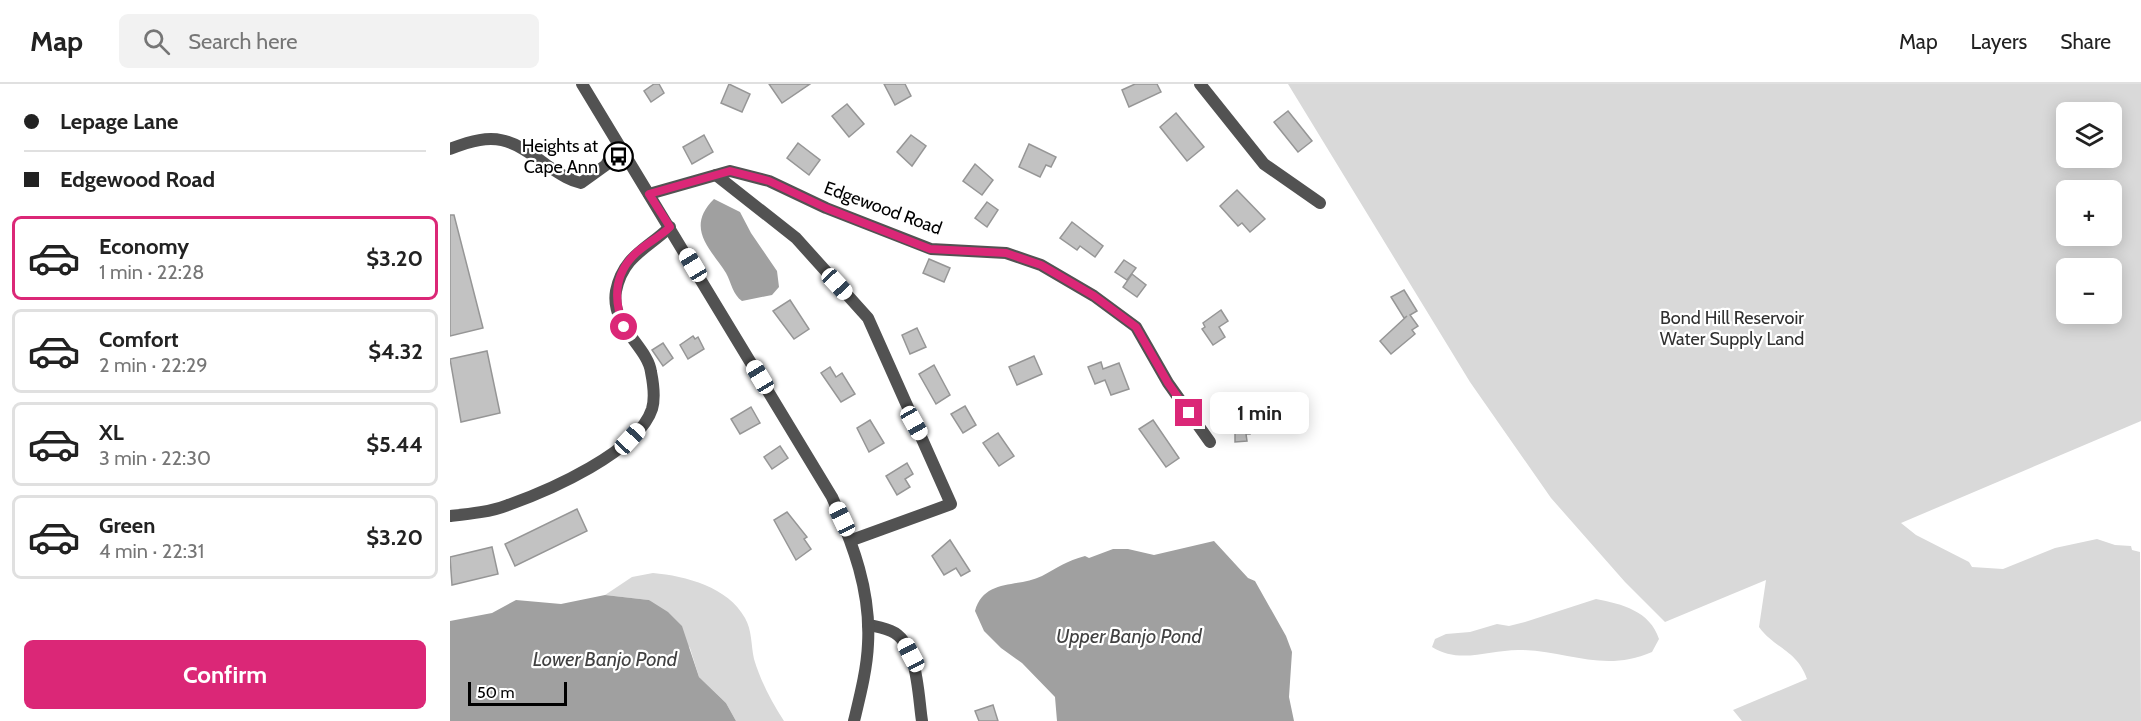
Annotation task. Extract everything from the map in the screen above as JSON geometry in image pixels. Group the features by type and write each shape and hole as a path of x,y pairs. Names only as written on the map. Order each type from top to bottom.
{"street":[{"path":"582,84 832,497 852,540 865,591 868,625 868,644 854,721"},
{"path":"1200,84 1264,164 1320,204"},
{"path":"450,149 488,139 508,141 520,145 560,174 581,183 606,165 618,144"},
{"name":"Edgewood Road","path":"649,194 730,171 769,181 826,208 930,249 1006,253 1041,265 1094,296 1136,327 1168,383 1210,442"},
{"path":"716,175 796,238 868,318 951,504 852,540"},
{"path":"450,516 507,506 579,474 597,464 630,439 650,414 653,406 651,370 624,327 617,309 616,292 623,270 633,255 656,241 670,227"},
{"path":"868,625 892,631 902,639 911,655 920,691 922,721"}],"green space":[{"name":"Bond Hill Reservoir Water Supply Land","path":"1288,84 2141,84 2141,421 1901,523 1916,535 1969,562 1972,567 2003,569 2055,548 2097,539 2115,545 2131,546 2132,550 2140,552 2141,721 1742,721 1733,710 1807,679 1798,662 1759,627 1766,580 1665,622 1625,582 1551,498 1470,382"},
{"path":"653,573 692,580 705,585 728,598 738,607 749,628 754,659 760,676 784,721 736,721 726,703 699,677 690,648 649,600 605,595 632,577"},
{"path":"1596,599 1625,606 1642,615 1655,629 1659,639 1652,652 1635,658 1602,661 1521,650 1465,656 1443,652 1432,647 1435,639 1446,634 1470,632 1497,624 1509,626"}],"water":[{"path":"714,199 740,212 751,233 777,271 779,287 772,295 742,301 734,292 726,273 703,238 701,229 701,219"},
{"name":"Upper Banjo Pond","path":"1214,541 1248,578 1255,581 1286,636 1292,652 1289,697 1294,721 1057,721 1055,697 1022,663 1001,648 984,631 975,611 979,601 986,593 1003,586 1033,580 1078,558 1085,556 1089,558 1113,549 1128,549 1154,555"},
{"name":"Lower Banjo Pond","path":"605,595 649,600 668,612 682,626 699,677 726,703 736,721 450,721 450,621 492,613 516,600 561,604"}],"building":[{"path":"654,84 659,84 664,93 651,102 644,91"},
{"path":"729,84 750,94 742,112 721,103"},
{"path":"769,84 810,84 782,103"},
{"path":"884,84 905,84 911,96 895,105"},
{"path":"1135,84 1157,84 1161,92 1129,107 1122,90"},
{"path":"847,104 864,124 849,137 832,116"},
{"path":"1288,111 1312,141 1298,152 1274,122"},
{"path":"1176,113 1204,147 1187,161 1160,127"},
{"path":"704,135 713,152 692,164 683,147"},
{"path":"911,135 926,146 912,166 897,152"},
{"path":"798,143 820,160 809,175 787,158"},
{"path":"1029,144 1056,157 1051,167 1046,165 1040,177 1019,167"},
{"path":"975,164 993,180 982,195 963,181"},
{"path":"1237,190 1265,219 1250,232 1242,223 1238,226 1220,206"},
{"path":"987,202 998,210 987,227 975,218"},
{"path":"450,215 454,215 483,328 450,336"},
{"path":"1072,222 1103,246 1095,257 1080,246 1077,250 1060,238"},
{"path":"929,259 950,268 944,282 923,273"},
{"path":"1124,260 1136,268 1127,280 1115,272"},
{"path":"1132,274 1146,285 1137,297 1123,287"},
{"path":"1404,290 1417,311 1410,315 1418,326 1412,330 1415,334 1391,354 1380,341 1407,316 1404,318 1391,297"},
{"path":"790,300 809,329 794,339 773,311"},
{"path":"1221,310 1228,321 1219,327 1225,337 1213,345 1202,329 1205,327 1203,323"},
{"path":"917,328 926,347 910,354 902,335"},
{"path":"693,336 695,339 698,337 704,349 688,359 680,345"},
{"path":"663,343 673,358 663,366 652,350"},
{"path":"487,351 500,413 461,422 450,359"},
{"path":"1034,356 1042,374 1017,385 1009,367"},
{"path":"1101,362 1103,369 1119,363 1129,389 1111,395 1105,380 1095,384 1088,367"},
{"path":"934,365 950,395 936,404 919,374"},
{"path":"830,367 836,377 842,373 855,394 841,402 821,373"},
{"path":"1227,394 1244,394 1244,414 1250,414 1250,434 1246,434 1247,441 1235,442 1235,415 1228,415"},
{"path":"965,406 976,425 963,433 951,414"},
{"path":"751,407 760,423 740,434 731,419"},
{"path":"870,420 884,443 869,452 857,428"},
{"path":"1153,420 1179,458 1166,467 1139,429"},
{"path":"998,433 1014,456 999,466 983,443"},
{"path":"780,446 788,458 772,469 764,457"},
{"path":"907,463 913,474 905,479 910,487 897,495 886,476"},
{"path":"577,509 587,531 515,566 505,544"},
{"path":"787,512 807,537 804,539 811,549 796,560 774,520"},
{"path":"950,540 970,571 961,576 956,568 944,575 932,556"},
{"path":"492,547 498,574 452,585 450,557"},
{"path":"993,705 998,721 979,721 975,711"}],"place":[{"name":"Heights at Cape Ann","path":"619,156"}],"route":[{"path":"624,327 617,309 616,292 623,270 633,255 656,241 670,227 649,194 730,171 769,181 826,208 930,249 1006,253 1041,265 1094,296 1136,327 1168,383 1189,413"}]}
